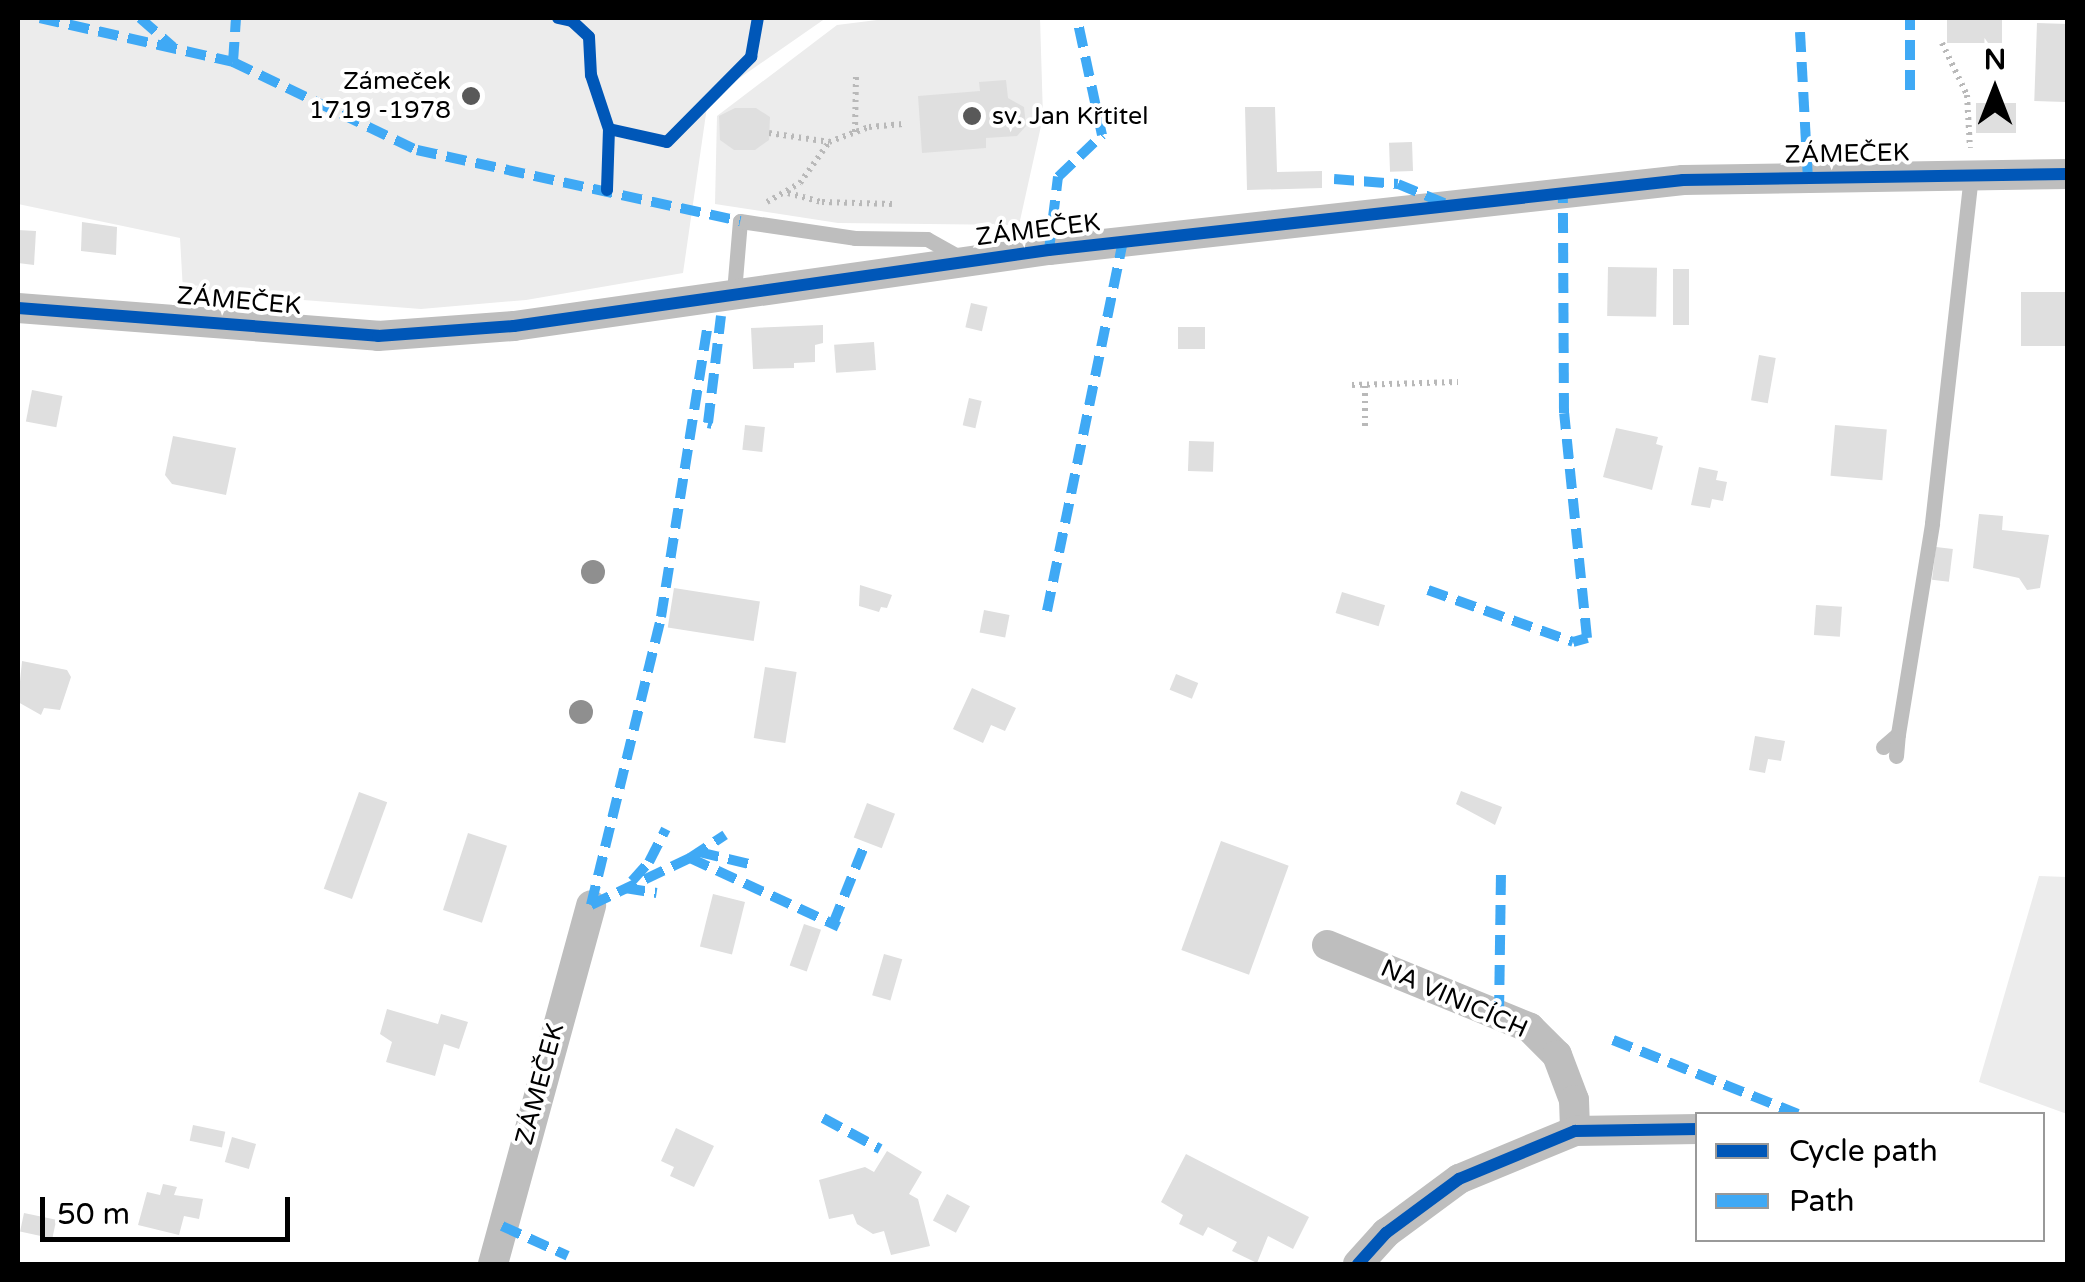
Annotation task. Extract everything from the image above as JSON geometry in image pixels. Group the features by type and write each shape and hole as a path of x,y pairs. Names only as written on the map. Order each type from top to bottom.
{"street":[{"name":"ZÁMEČEK","path":"18,308 378,336 514,326 966,261 1683,180 2068,174"},
{"name":"ZÁMEČEK","path":"493,1264 592,904"},
{"name":"NA VINICÍCH","path":"1327,944 1530,1028 1557,1055 1574,1100 1575,1131"},
{"path":"1358,1264 1386,1233 1459,1179 1575,1131 1695,1129"}],"lane":[{"path":"1890,752 1898,734 1932,524 1971,174"},
{"path":"734,292 740,221 855,238 926,239 966,261"}],"path":[{"path":"1942,44 1967,94 1971,174"},
{"path":"855,132 856,76"},
{"path":"769,134 830,142 855,132 906,124"},
{"path":"763,223 768,200 800,184 830,142"},
{"path":"786,192 822,202 892,204"},
{"path":"1352,384 1458,382"},
{"path":"1365,386 1365,426"}],"shaded area":[{"path":"18,18 826,18 708,100 683,273 526,300 421,309 183,291 180,238 18,204"},
{"path":"893,18 1040,18 1043,117 1019,225 838,223 715,204 717,116 837,25"},
{"path":"2039,876 2067,877 2067,1114 1979,1082"}],"building":[{"path":"1947,18 2002,18 2002,43 1947,43"},
{"path":"2037,23 2068,24 2065,102 2034,101"},
{"name":"sv. Jan Křtitel","path":"1006,80 1008,98 1024,107 1026,126 1017,136 986,138 986,148 922,153 918,96 980,91 979,82"},
{"path":"1976,103 2016,103 2016,133 1976,133"},
{"path":"1245,107 1275,107 1277,172 1322,171 1322,188 1247,190"},
{"path":"735,108 756,108 770,117 769,140 755,150 734,150 720,140 719,116"},
{"path":"1412,142 1413,171 1390,172 1389,143"},
{"path":"82,222 117,227 116,255 81,251"},
{"path":"18,230 36,231 34,265 18,263"},
{"path":"1608,267 1657,268 1656,317 1607,316"},
{"path":"1673,269 1689,269 1689,325 1673,325"},
{"path":"2021,292 2068,292 2068,346 2021,346"},
{"path":"971,303 988,307 982,331 965,327"},
{"path":"823,325 823,343 815,345 815,362 794,363 794,368 753,369 751,328"},
{"path":"1178,327 1205,327 1205,349 1178,349"},
{"path":"874,342 876,370 836,373 834,345"},
{"path":"1759,355 1776,358 1768,403 1751,400"},
{"path":"32,390 62,396 56,427 26,421"},
{"path":"969,398 982,401 975,428 963,425"},
{"path":"745,425 765,427 762,452 742,450"},
{"path":"1835,425 1887,430 1882,480 1831,476"},
{"path":"1616,428 1658,437 1656,444 1663,446 1652,490 1603,477"},
{"path":"173,436 236,448 226,495 172,484 165,475"},
{"path":"1189,441 1214,442 1213,472 1188,471"},
{"path":"1699,467 1718,471 1716,480 1727,482 1723,501 1712,499 1710,508 1691,505"},
{"path":"1979,514 2003,516 2002,530 2049,535 2040,588 2027,590 2019,578 1973,568"},
{"path":"1936,547 1953,549 1949,582 1932,580"},
{"path":"860,585 892,595 887,608 881,607 879,612 859,606"},
{"path":"674,588 760,602 754,641 668,628"},
{"path":"1342,592 1385,605 1379,626 1336,613"},
{"path":"1816,605 1842,607 1840,637 1814,635"},
{"path":"984,610 1010,615 1005,638 980,633"},
{"path":"22,661 67,670 71,677 60,710 44,708 41,715 18,702"},
{"path":"765,667 797,672 785,743 754,738"},
{"path":"1176,674 1198,683 1192,699 1170,690"},
{"path":"972,688 1016,708 1005,731 991,725 983,743 953,729"},
{"path":"1755,736 1785,741 1781,761 1768,759 1765,773 1749,770"},
{"path":"1461,791 1502,807 1495,825 1456,804"},
{"path":"359,792 387,802 352,899 324,889"},
{"path":"867,803 895,814 882,848 854,838"},
{"path":"468,833 507,846 482,923 443,910"},
{"path":"1221,841 1289,866 1249,975 1181,950"},
{"path":"713,894 745,902 732,954 700,946"},
{"path":"804,924 821,930 807,971 790,966"},
{"path":"884,954 902,959 890,1001 872,995"},
{"path":"387,1009 438,1024 441,1014 468,1022 459,1049 444,1044 435,1076 386,1062 392,1042 380,1034"},
{"path":"193,1125 225,1132 222,1148 190,1141"},
{"path":"676,1128 714,1146 694,1187 670,1176 674,1167 661,1161"},
{"path":"232,1137 256,1144 249,1169 225,1162"},
{"path":"887,1151 922,1172 909,1194 918,1199 930,1246 891,1255 884,1231 873,1234 857,1224 853,1214 829,1219 819,1180 865,1167 874,1172"},
{"path":"1186,1154 1309,1217 1293,1249 1268,1236 1257,1263 1232,1251 1237,1242 1208,1227 1203,1236 1179,1224 1183,1215 1161,1202"},
{"path":"163,1184 177,1187 174,1195 203,1199 199,1219 184,1216 179,1235 138,1225 147,1192 160,1195"},
{"path":"947,1194 970,1206 956,1233 933,1220"},
{"path":"24,1213 56,1220 52,1238 20,1232"}],"marked path":[{"path":"40,18 233,62 417,150 740,221"},
{"path":"140,18 173,47"},
{"path":"233,62 236,18"},
{"path":"1049,250 1058,177 1102,135 1077,18"},
{"path":"1910,18 1910,90"},
{"path":"1800,32 1808,178"},
{"path":"1334,179 1398,184 1444,203"},
{"path":"1428,590 1573,642 1587,638 1564,413 1563,193"},
{"path":"1047,611 1123,242"},
{"path":"712,424 708,423 721,316"},
{"path":"591,905 661,617 708,323"},
{"path":"632,881 649,862 666,829"},
{"path":"591,905 690,858 725,835"},
{"path":"833,924 863,849"},
{"path":"699,852 749,864"},
{"path":"690,858 839,927"},
{"path":"1499,1015 1501,867"},
{"path":"625,888 657,893"},
{"path":"1613,1040 1793,1112"},
{"path":"823,1118 880,1149"},
{"path":"502,1226 568,1256"}],"cycle path":[{"path":"558,18 572,21 589,37 591,75 609,129 607,190"},
{"path":"609,129 667,142 751,57 758,18"},
{"path":"18,308 378,336 514,326 1049,250 1683,180 2068,174"},
{"path":"1358,1264 1386,1233 1459,1179 1575,1131 1695,1129"}],"place":[{"name":"Zámeček 1719 -1978","path":"471,96"},
{"name":"sv. Jan Křtitel","path":"972,116"}]}
